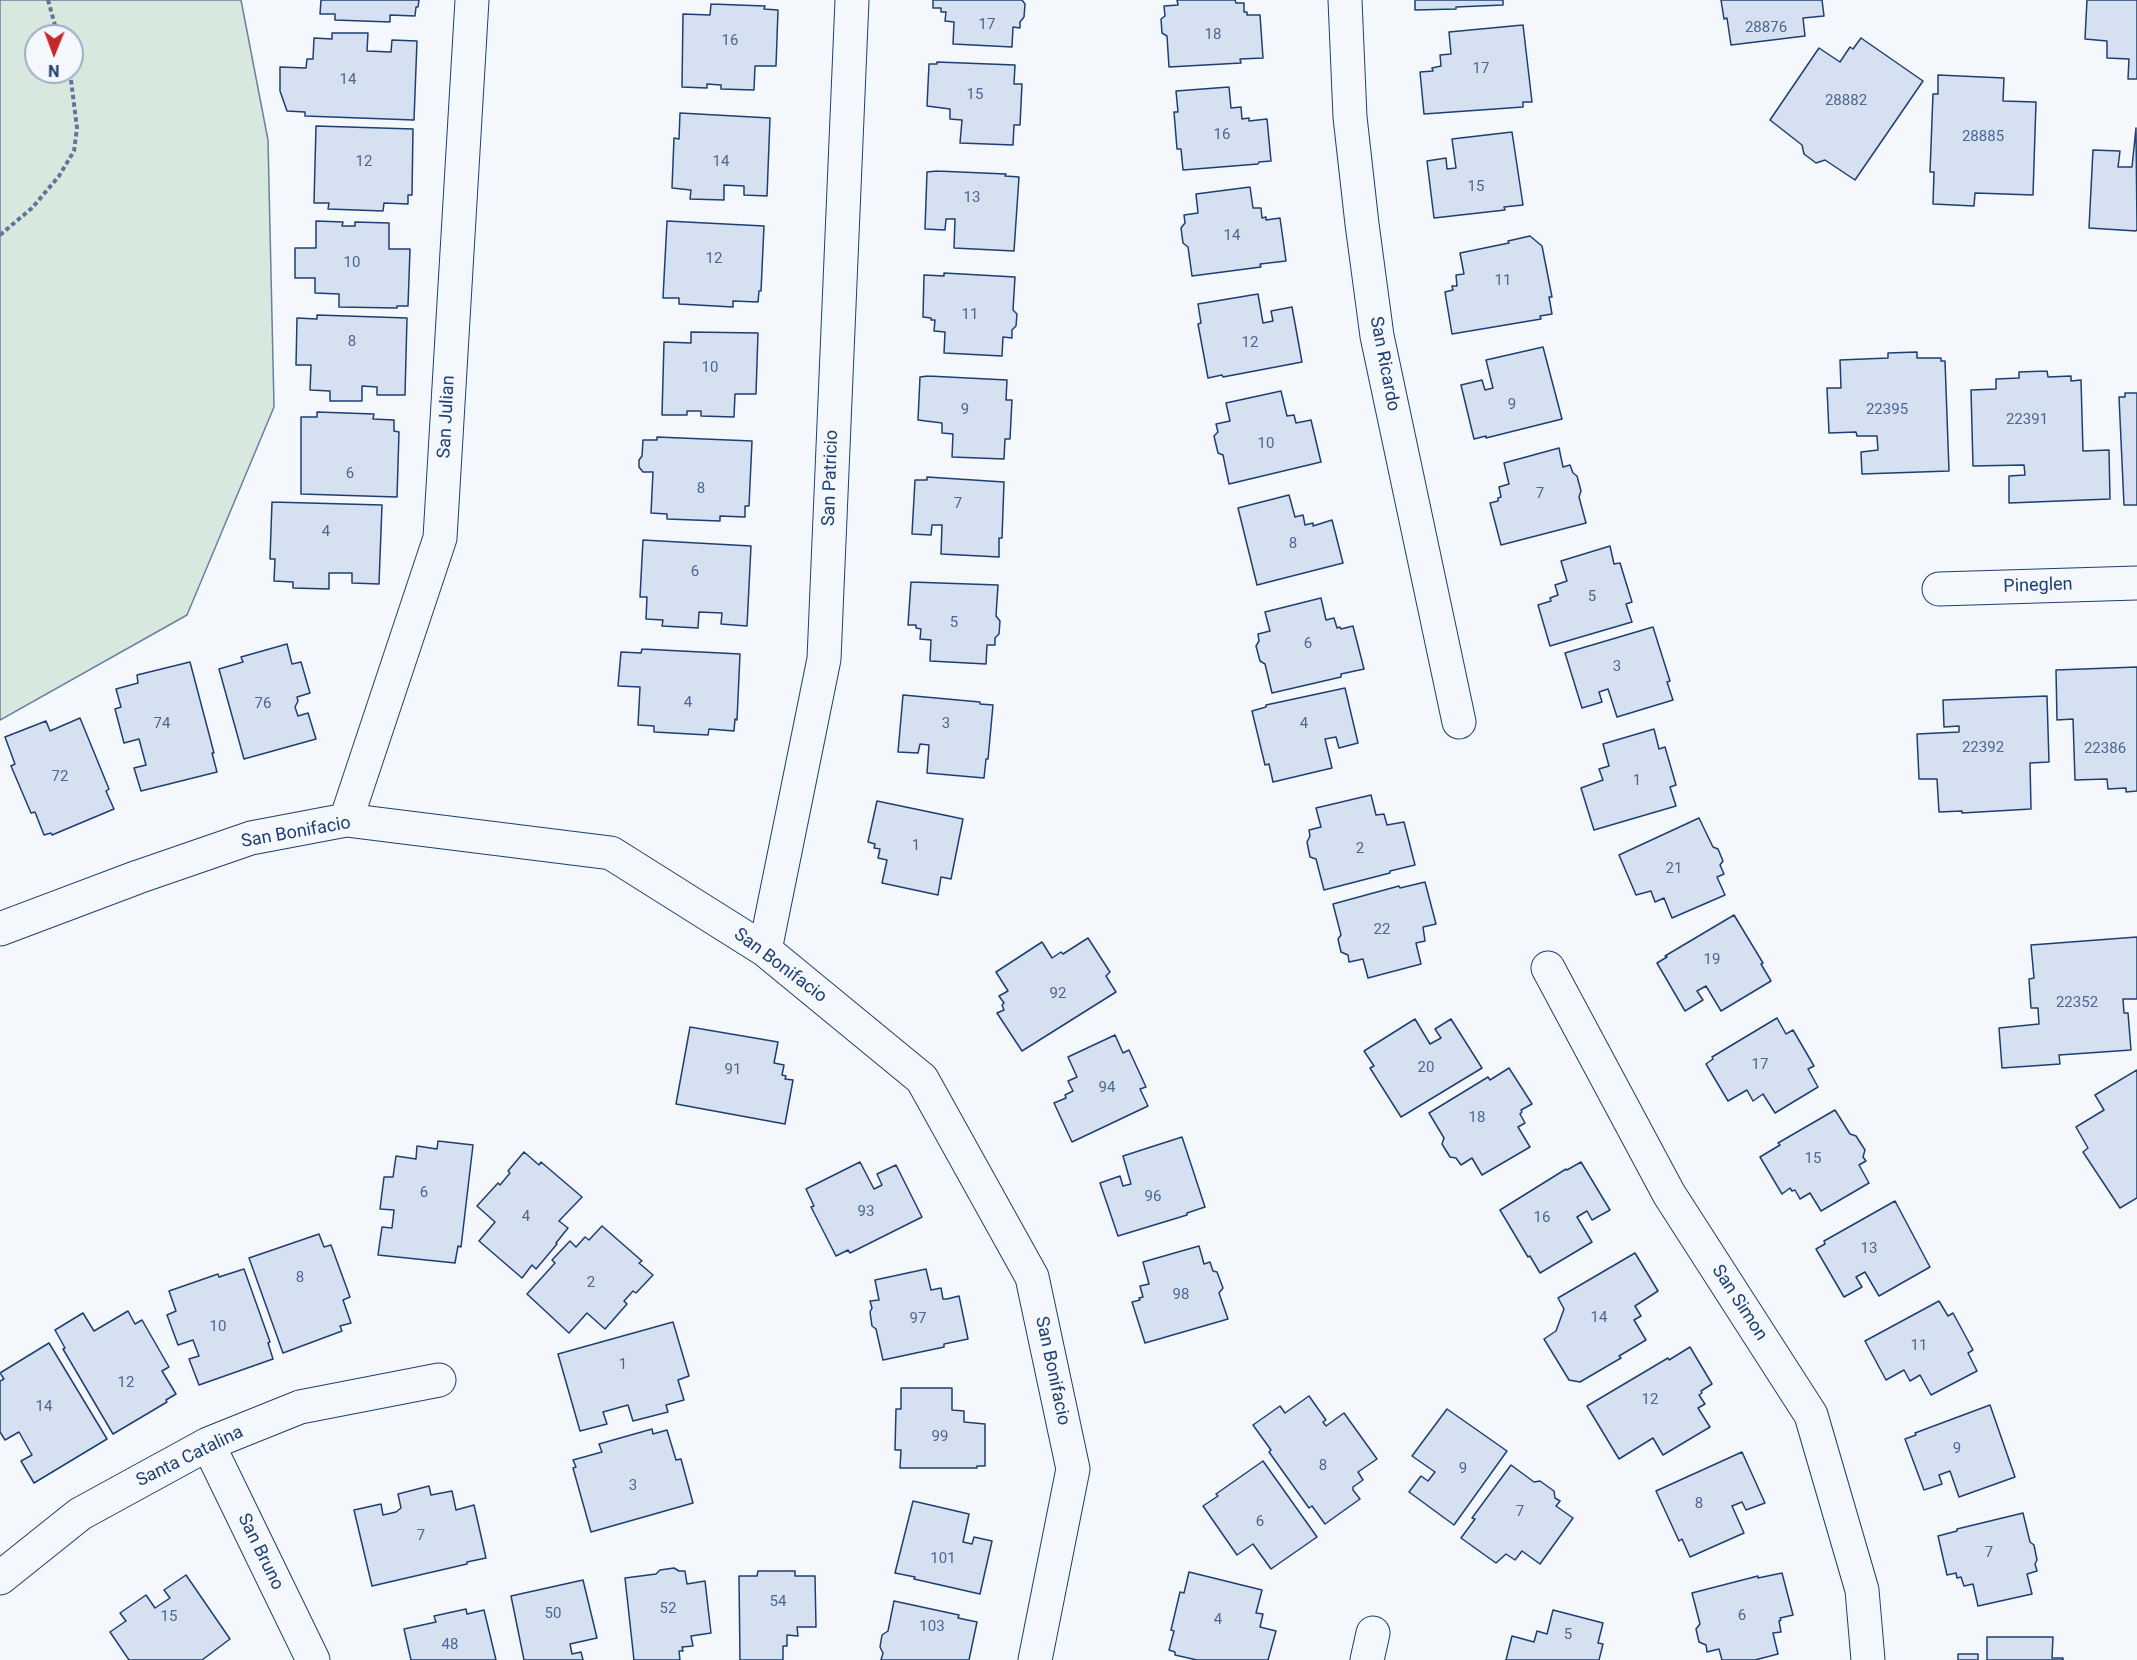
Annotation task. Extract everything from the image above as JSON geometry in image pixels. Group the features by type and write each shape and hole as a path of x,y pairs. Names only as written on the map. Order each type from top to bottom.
{"street":[{"name":"San Julian","path":"346,820 440,538 472,0"},
{"name":"San Patricio","path":"765,950 824,659 852,0"},
{"name":"San Ricardo","path":"1345,0 1350,117 1377,336 1459,722"},
{"name":"Pineglen","path":"1939,589 2137,583"},
{"name":"San Bonifacio","path":"0,929 250,838 346,820 612,854 765,950 922,1079 1032,1277 1072,1469 1035,1660"},
{"name":"San Simon","path":"1548,968 1669,1194 1811,1415 1862,1590 1868,1660"},
{"name":"Santa Catalina","path":"0,1578 80,1514 208,1444 300,1407 439,1380"},
{"name":"San Bruno","path":"208,1444 313,1660"}],"path":[{"path":"48,0 55,24"},
{"path":"0,235 33,208 59,176 74,151 77,128 71,84"}],"shaded area":[{"path":"0,0 241,0 268,140 274,407 187,615 0,720"}],"building":[{"path":"321,0 419,0 415,16 390,15 390,22 335,20 335,14 320,14"},
{"path":"933,0 1022,0 1025,4 1024,17 1020,22 1020,28 1013,27 1012,47 953,44 954,22 945,21 946,12 941,12 941,8 933,8"},
{"path":"1177,0 1235,0 1236,3 1244,3 1244,12 1247,12 1247,15 1260,15 1263,58 1240,59 1241,63 1169,67 1167,36 1162,33 1161,19 1165,16 1164,6 1178,5"},
{"path":"1415,0 1503,0 1503,5 1415,10"},
{"path":"1721,0 1822,0 1824,16 1803,18 1805,36 1731,45 1727,18 1724,19"},
{"path":"2087,0 2137,0 2137,79 2128,79 2129,59 2107,58 2107,41 2085,39"},
{"path":"711,4 765,6 764,9 778,10 776,66 755,66 754,90 721,89 721,85 707,84 707,88 682,87 683,14 710,15"},
{"path":"1523,25 1532,102 1523,102 1523,107 1424,114 1420,72 1433,71 1432,68 1441,66 1440,55 1451,54 1449,32"},
{"path":"332,33 368,33 367,51 391,52 392,40 417,41 414,120 305,116 305,112 287,111 280,91 280,67 306,68 307,59 313,59 314,38 332,39"},
{"path":"1861,38 1923,81 1855,180 1825,160 1816,163 1804,154 1802,145 1770,120 1819,48 1840,62 1850,47 1853,49"},
{"path":"937,62 1015,65 1014,84 1022,84 1020,125 1014,125 1013,145 960,143 962,120 950,119 950,109 927,106 929,64 937,64"},
{"path":"1938,75 2004,78 2003,101 2036,102 2033,195 1975,193 1974,206 1933,204 1934,172 1930,172 1933,94 1938,94"},
{"path":"1229,87 1231,108 1241,107 1242,119 1249,118 1249,121 1267,119 1271,161 1183,170 1181,149 1177,149 1174,112 1178,112 1176,91"},
{"path":"680,113 770,118 767,196 744,195 744,186 724,185 724,200 690,199 691,190 672,188 674,138 679,139"},
{"path":"316,126 413,129 412,195 408,195 408,204 384,203 383,211 328,209 329,203 314,203"},
{"path":"2136,128 2137,229 2136,231 2089,228 2093,150 2120,151 2118,167 2132,167"},
{"path":"1512,132 1523,205 1504,207 1505,210 1434,218 1427,161 1446,158 1447,169 1456,168 1452,139"},
{"path":"927,172 1006,174 1005,176 1019,177 1014,251 954,248 955,219 946,219 945,230 925,229"},
{"path":"1250,187 1253,208 1261,208 1262,218 1266,217 1266,220 1280,218 1286,261 1260,264 1261,267 1192,276 1188,247 1183,243 1181,228 1185,223 1184,215 1198,213 1196,194"},
{"path":"316,221 343,222 342,226 355,226 355,222 389,223 389,249 410,249 408,306 397,306 397,308 339,307 339,294 315,293 315,278 295,278 295,248 316,248"},
{"path":"667,221 764,226 761,291 759,291 758,302 733,301 733,307 679,304 679,298 663,298"},
{"path":"1530,236 1542,246 1552,297 1549,297 1552,314 1540,316 1541,319 1452,334 1445,292 1453,290 1452,286 1457,286 1456,275 1464,274 1460,253 1509,243 1508,241"},
{"path":"944,273 1015,277 1013,310 1017,314 1016,326 1012,330 1012,338 1003,337 1002,356 944,353 945,332 934,331 935,320 923,317 924,275 944,276"},
{"path":"1258,294 1263,323 1273,321 1271,311 1292,307 1302,362 1208,378 1198,324 1201,323 1198,304"},
{"path":"317,315 407,318 405,395 377,395 377,387 362,386 362,401 330,401 330,391 310,390 311,365 296,365 297,318 317,319"},
{"path":"691,332 758,333 756,394 735,394 734,417 701,416 701,411 687,411 687,415 662,415 664,342 691,343"},
{"path":"1543,347 1562,419 1474,439 1461,385 1482,380 1485,390 1493,388 1486,360"},
{"path":"1917,352 1917,358 1941,358 1941,361 1945,361 1949,471 1862,474 1861,452 1878,450 1877,436 1857,436 1856,432 1829,433 1827,388 1841,388 1840,360 1888,358 1888,353"},
{"path":"2047,371 2048,377 2071,376 2071,381 2081,380 2083,451 2109,450 2110,499 2009,503 2009,476 2025,475 2024,465 1973,466 1971,390 1996,389 1996,379 2019,378 2019,372"},
{"path":"920,377 1007,380 1006,400 1012,400 1010,439 1005,439 1004,459 952,457 953,434 942,433 942,423 918,420"},
{"path":"1281,391 1287,416 1294,415 1296,423 1311,420 1321,462 1229,484 1223,455 1218,453 1214,436 1218,432 1216,424 1230,421 1226,403"},
{"path":"2125,393 2137,393 2137,505 2124,505 2119,397 2125,397"},
{"path":"317,412 374,414 373,419 394,420 394,431 399,432 397,497 301,494 301,417 317,417"},
{"path":"657,437 752,441 749,506 745,506 745,517 720,516 720,521 667,519 667,514 651,513 653,472 643,472 639,467 639,460 642,456 643,440 657,440"},
{"path":"1559,448 1563,467 1570,465 1577,476 1581,491 1579,497 1586,523 1501,545 1490,503 1498,501 1501,497 1499,487 1509,484 1504,463"},
{"path":"927,477 1004,482 999,557 941,554 942,525 932,525 931,535 912,534 915,480 927,480"},
{"path":"1289,495 1295,517 1303,515 1305,525 1313,523 1313,526 1332,520 1343,563 1257,585 1238,508"},
{"path":"272,502 382,505 379,584 352,583 352,573 329,573 329,589 293,588 293,582 274,581 275,559 270,559"},
{"path":"643,540 751,546 747,626 721,624 722,613 699,612 698,628 662,626 663,620 646,619 647,597 640,597"},
{"path":"1610,546 1614,564 1620,563 1632,602 1626,604 1632,622 1550,646 1538,605 1551,601 1550,598 1558,595 1555,585 1567,581 1561,561"},
{"path":"911,582 998,585 996,616 1000,621 999,634 995,638 995,645 987,645 986,664 930,661 931,640 920,639 921,629 916,628 916,625 908,625"},
{"path":"1321,598 1326,620 1334,618 1337,628 1341,629 1353,626 1364,669 1341,674 1341,677 1272,693 1265,664 1260,661 1256,646 1259,641 1258,634 1270,631 1265,612"},
{"path":"1653,627 1670,681 1667,682 1673,700 1617,717 1608,689 1599,692 1602,702 1582,708 1565,653"},
{"path":"287,644 292,664 301,662 310,693 297,697 295,707 298,716 308,713 316,739 244,759 219,669 243,662 241,657"},
{"path":"642,649 740,654 737,720 735,719 734,731 709,729 708,735 654,732 654,726 638,725 640,687 618,686 621,652 641,653"},
{"path":"190,662 217,772 141,791 134,768 146,765 139,739 124,743 115,709 121,707 116,689 138,683 137,675"},
{"path":"2137,667 2137,791 2126,792 2126,788 2108,789 2107,779 2075,780 2073,719 2057,720 2056,670"},
{"path":"1345,688 1358,743 1339,748 1336,737 1325,739 1332,768 1273,782 1269,764 1265,765 1252,711 1266,707 1266,705"},
{"path":"903,695 993,705 984,778 927,773 929,745 920,744 918,753 898,752"},
{"path":"2047,696 2049,762 2030,763 2031,809 1939,812 1937,779 1919,779 1917,734 1959,732 1959,726 1944,727 1943,700"},
{"path":"80,718 109,789 106,791 114,809 52,835 51,833 44,835 35,812 31,813 11,766 15,764 5,737 46,721 50,731"},
{"path":"1654,729 1659,749 1665,747 1676,785 1670,787 1676,806 1594,830 1581,788 1603,780 1599,769 1609,766 1603,744"},
{"path":"1371,795 1376,815 1384,814 1387,825 1404,822 1415,865 1324,890 1316,859 1310,857 1307,842 1310,836 1309,830 1321,827 1316,808"},
{"path":"877,801 963,819 951,879 941,877 938,895 882,883 887,860 878,858 880,849 874,848 875,844 868,842"},
{"path":"1699,818 1713,847 1718,849 1723,861 1720,865 1724,874 1717,877 1725,895 1672,918 1664,898 1655,902 1651,891 1636,895 1619,855"},
{"path":"1425,882 1436,924 1423,927 1425,941 1416,943 1421,964 1368,978 1363,959 1349,962 1348,955 1341,952 1338,939 1341,935 1333,904 1399,886 1400,888"},
{"path":"1734,915 1763,963 1761,964 1771,981 1721,1011 1706,986 1697,991 1703,1000 1685,1011 1657,963"},
{"path":"2137,937 2137,999 2123,999 2124,1013 2128,1013 2131,1050 2059,1055 2060,1064 2002,1068 1999,1028 2039,1024 2038,1008 2031,1008 2029,979 2034,978 2031,945"},
{"path":"1088,938 1110,972 1106,976 1116,992 1022,1051 997,1013 1004,1010 1002,1005 1004,1003 999,996 1008,991 996,972 1042,942 1052,958 1061,952 1063,954"},
{"path":"1777,1018 1786,1034 1793,1030 1814,1066 1808,1069 1818,1087 1775,1113 1763,1094 1753,1101 1747,1090 1728,1101 1706,1064 1713,1059 1712,1057"},
{"path":"1415,1019 1430,1044 1441,1038 1435,1029 1451,1019 1482,1068 1401,1117 1370,1068 1374,1066 1364,1051"},
{"path":"690,1027 778,1042 774,1063 784,1065 782,1075 786,1076 785,1079 793,1080 785,1124 676,1104"},
{"path":"1115,1035 1123,1053 1129,1050 1146,1087 1140,1089 1148,1106 1072,1142 1054,1103 1066,1098 1065,1095 1073,1091 1068,1081 1077,1077 1068,1057"},
{"path":"1509,1068 1532,1104 1521,1110 1520,1114 1525,1123 1518,1127 1530,1147 1482,1175 1472,1158 1461,1165 1456,1158 1450,1157 1442,1144 1444,1138 1429,1113 1488,1077 1490,1080"},
{"path":"2137,1070 2137,1198 2120,1208 2083,1152 2088,1148 2076,1127 2104,1110 2095,1095"},
{"path":"1835,1110 1850,1134 1856,1136 1865,1150 1863,1157 1866,1161 1859,1165 1869,1183 1821,1211 1810,1193 1800,1199 1795,1190 1792,1191 1790,1188 1782,1194 1760,1157 1780,1145 1778,1143"},
{"path":"1182,1137 1205,1207 1187,1213 1187,1215 1118,1236 1100,1183 1120,1176 1123,1186 1131,1184 1123,1156"},
{"path":"438,1141 473,1145 461,1247 458,1246 455,1263 378,1255 382,1227 392,1228 394,1210 380,1209 384,1177 393,1177 396,1156 416,1159 417,1146 437,1149"},
{"path":"524,1152 539,1165 541,1162 582,1197 559,1221 568,1228 557,1244 536,1269 532,1265 522,1278 479,1241 495,1222 477,1206 498,1183 500,1185"},
{"path":"860,1162 874,1189 882,1185 877,1174 896,1165 922,1217 850,1253 848,1250 836,1256 811,1207 814,1206 806,1189"},
{"path":"1581,1162 1610,1210 1592,1220 1587,1211 1577,1217 1592,1242 1540,1273 1500,1210"},
{"path":"1895,1201 1930,1267 1879,1296 1865,1272 1856,1277 1862,1287 1844,1297 1816,1249 1825,1244 1824,1241"},
{"path":"602,1226 642,1261 639,1263 653,1275 636,1293 633,1291 624,1301 627,1304 605,1329 587,1313 569,1333 527,1294 555,1263 552,1260 570,1241 576,1247 585,1237 589,1240"},
{"path":"319,1234 324,1247 331,1245 350,1297 343,1300 351,1323 340,1326 342,1331 283,1353 249,1258"},
{"path":"1199,1246 1204,1264 1210,1262 1213,1271 1217,1272 1223,1288 1219,1293 1228,1319 1145,1343 1132,1302 1143,1297 1140,1286 1149,1284 1143,1262"},
{"path":"1635,1253 1658,1291 1635,1306 1641,1316 1634,1320 1646,1340 1580,1382 1569,1380 1544,1339 1556,1331 1564,1309 1558,1298"},
{"path":"244,1269 270,1342 268,1343 273,1359 199,1385 189,1359 199,1356 193,1340 178,1345 167,1315 176,1311 169,1291 218,1274 219,1277"},
{"path":"926,1269 931,1290 941,1288 943,1299 959,1296 968,1339 944,1344 944,1347 883,1360 870,1312 872,1308 870,1301 879,1300 875,1280"},
{"path":"1939,1301 1948,1316 1953,1313 1973,1350 1968,1353 1977,1371 1931,1395 1920,1375 1910,1381 1904,1370 1886,1380 1865,1341"},
{"path":"128,1311 135,1324 142,1320 169,1367 162,1371 176,1394 166,1400 167,1402 113,1434 63,1349 65,1348 55,1330 83,1313 94,1331"},
{"path":"673,1322 689,1376 678,1380 684,1400 666,1405 668,1412 633,1421 628,1405 603,1412 607,1424 580,1431 558,1354"},
{"path":"49,1343 107,1439 34,1483 21,1461 32,1455 19,1432 5,1440 0,1432 0,1381 4,1379 0,1373"},
{"path":"1690,1347 1712,1384 1701,1391 1699,1395 1705,1404 1698,1408 1710,1427 1663,1455 1653,1438 1619,1459 1587,1406"},
{"path":"901,1388 952,1388 952,1410 964,1411 964,1422 985,1424 985,1466 977,1466 977,1468 900,1468 901,1450 895,1450 896,1409 901,1409"},
{"path":"1309,1396 1326,1420 1323,1422 1326,1426 1344,1413 1377,1459 1358,1472 1363,1480 1353,1487 1353,1490 1360,1499 1325,1524 1312,1506 1309,1508 1269,1452 1271,1450 1253,1425 1280,1406 1285,1413"},
{"path":"1990,1405 2015,1477 1959,1497 1950,1471 1939,1475 1942,1484 1924,1490 1905,1439 1916,1435 1915,1433"},
{"path":"1447,1409 1507,1451 1454,1525 1409,1492 1421,1476 1428,1481 1435,1472 1412,1456"},
{"path":"652,1429 653,1434 667,1430 676,1460 681,1459 693,1503 591,1532 573,1468 576,1467 573,1460 602,1452 599,1444"},
{"path":"1742,1452 1765,1503 1746,1510 1742,1502 1732,1506 1744,1533 1690,1557 1682,1539 1679,1541 1656,1491"},
{"path":"1263,1461 1317,1537 1271,1569 1253,1544 1237,1555 1203,1506 1218,1496 1216,1494"},
{"path":"1511,1465 1534,1482 1540,1481 1554,1491 1555,1498 1560,1501 1556,1506 1573,1518 1540,1564 1522,1551 1515,1560 1506,1554 1496,1563 1461,1538 1475,1519 1472,1518"},
{"path":"429,1486 431,1495 452,1491 456,1510 474,1505 486,1558 372,1586 354,1510 381,1504 383,1515 396,1512 401,1508 398,1494"},
{"path":"913,1501 969,1514 963,1542 972,1544 974,1537 992,1541 980,1594 895,1573"},
{"path":"2023,1513 2037,1560 2035,1564 2037,1571 2027,1574 2032,1594 1978,1606 1973,1584 1964,1586 1961,1577 1957,1578 1956,1573 1947,1575 1938,1536"},
{"path":"674,1568 685,1571 687,1584 705,1581 711,1633 691,1636 693,1646 682,1647 683,1651 679,1651 680,1660 634,1660 625,1578 656,1574 660,1570"},
{"path":"758,1571 795,1571 795,1576 815,1576 816,1627 797,1627 798,1636 787,1635 787,1646 783,1646 783,1660 740,1660 739,1576 757,1576"},
{"path":"1189,1572 1262,1590 1256,1613 1263,1614 1260,1627 1276,1631 1268,1660 1197,1660 1175,1655 1175,1652 1169,1650 1180,1592 1184,1593"},
{"path":"1782,1573 1793,1615 1780,1618 1781,1632 1773,1633 1778,1654 1755,1660 1722,1660 1719,1649 1707,1652 1706,1645 1699,1642 1696,1629 1700,1624 1692,1593 1758,1576 1758,1578"},
{"path":"186,1575 230,1639 202,1660 129,1660 110,1632 126,1621 120,1613 146,1595 155,1608 170,1598 164,1590"},
{"path":"583,1580 597,1638 570,1644 572,1654 581,1652 583,1660 524,1660 511,1596"},
{"path":"894,1601 959,1615 958,1618 977,1622 969,1660 881,1660 882,1635 888,1631"},
{"path":"466,1609 467,1614 484,1610 496,1660 411,1660 404,1629 436,1622 434,1616"},
{"path":"1553,1610 1603,1623 1598,1643 1603,1644 1599,1660 1506,1660 1512,1636 1534,1642 1537,1631 1547,1634"},
{"path":"1987,1637 2053,1637 2052,1658 2063,1658 2063,1660 1987,1660"},
{"path":"1958,1654 1978,1654 1978,1660 1958,1660"}]}
